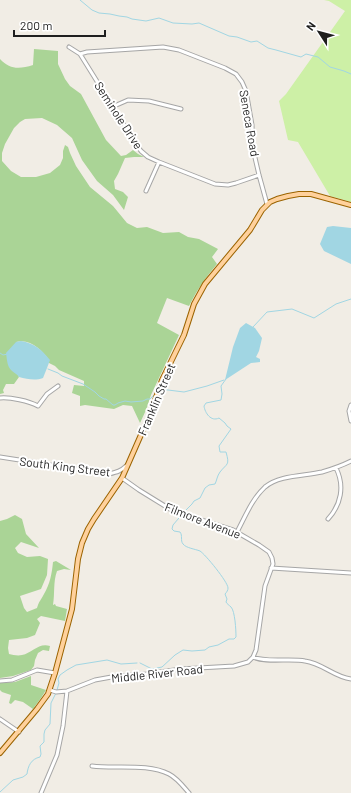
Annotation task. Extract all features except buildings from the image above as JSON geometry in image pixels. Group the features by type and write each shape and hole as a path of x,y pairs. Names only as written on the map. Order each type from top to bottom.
{"main road":[{"path":"267,204 281,197 302,194 319,196 351,205"},
{"name":"Franklin Street","path":"52,691 55,673 72,609 78,559 82,543 90,525 122,478 151,412 162,380 184,335 191,311 199,294 208,280 252,227 267,204"},
{"path":"0,753 52,691"}],"street":[{"path":"69,47 80,54"},
{"name":"Seneca Road","path":"80,54 87,52 163,47 179,50 225,68 236,74 246,91 252,125 253,149 267,204"},
{"name":"Seminole Drive","path":"80,54 136,144 148,157 215,184 222,185 236,183 259,175"},
{"path":"112,107 128,100 149,101 180,109"},
{"path":"146,191 159,162"},
{"path":"0,398 5,397 32,403 38,406 47,394 58,386"},
{"path":"351,405 349,411 351,421"},
{"name":"South King Street","path":"0,457 109,474 122,470 128,464"},
{"path":"236,532 255,499 270,484 280,479 336,468 351,461"},
{"path":"328,520 337,507 341,494 340,478 336,468"},
{"name":"Filmore Avenue","path":"122,478 173,511 236,532 269,552 273,561 271,568"},
{"path":"351,573 271,568 265,586 257,645 253,657 260,659 306,661 340,676 351,679"},
{"name":"Middle River Road","path":"52,691 67,691 103,678 181,669 234,666 248,662 253,657"},
{"path":"0,681 12,680 38,670 55,673"},
{"path":"41,793 57,755 63,726 67,691"},
{"path":"0,719 19,732"},
{"path":"92,766 109,768 139,767 161,770 175,777 190,793"}],"green space":[{"path":"324,0 351,0 351,202 330,196 298,142 288,140 279,101 286,94 345,11 329,1"},
{"path":"34,49 58,51 58,64 65,79 70,86 81,94 106,140 121,156 126,155 133,150 144,157 125,158 114,181 115,189 123,192 128,197 124,210 113,195 97,181 82,160 72,138 57,125 42,118 25,119 14,128 2,153 2,161 11,171 21,177 36,177 50,173 60,165 63,158 65,145 68,147 76,166 90,187 113,206 127,223 137,228 147,227 163,233 179,232 188,237 199,239 218,249 212,257 217,264 202,284 189,306 167,298 157,323 179,335 151,395 140,423 132,406 123,405 114,409 85,405 80,406 80,396 72,393 74,385 84,386 84,381 59,370 49,363 49,360 43,352 31,343 21,341 16,342 17,373 19,377 14,384 6,384 3,390 4,393 0,394 0,59 4,63 15,68 33,65"},
{"path":"15,515 22,519 26,534 39,548 21,542 15,548 18,553 27,557 40,556 48,559 47,575 41,589 20,596 27,612 37,608 49,582 53,562 56,561 71,570 64,569 57,571 55,579 53,605 55,604 56,606 67,609 65,621 41,616 37,619 40,623 35,635 27,638 9,640 9,654 22,655 42,645 50,646 49,651 43,650 38,653 34,666 31,670 13,676 0,678 0,521"},
{"path":"31,676 31,685 46,690 33,709 23,702 15,700 11,704 9,703 11,695 0,690 0,683 15,682"}],"water":[{"path":"333,226 351,228 351,264 324,251 320,244 327,227"},
{"path":"246,323 255,328 262,338 256,357 260,359 260,362 251,363 225,380 233,347 240,328"},
{"path":"21,341 30,343 44,353 50,360 43,378 34,380 19,377 10,368 7,362 6,353 16,342"}],"waterway":[{"path":"80,0 92,10 99,13 146,21 159,18 173,23 199,23 229,36 251,42 257,41 268,48 301,57 306,54 318,57 330,67 351,74"},
{"path":"253,327 267,312 292,309 314,318 336,304 351,299"},
{"path":"0,353 3,355 8,354"},
{"path":"48,369 83,384 113,405 125,401 131,402 150,399 157,392"},
{"path":"140,663 152,669 162,667 183,650 205,650 209,647 218,645 236,637 233,612 231,607 226,602 227,599 225,594 228,588 227,585 216,568 203,553 184,545 180,532 172,529 173,525 184,512 194,501 200,498 205,488 209,485 215,484 219,474 228,462 226,452 220,452 219,446 231,429 219,418 211,418 204,406 206,403 221,400 221,386 226,379"},
{"path":"160,390 184,392 224,380"},
{"path":"57,690 60,675 76,665 107,660 121,664 137,663"},
{"path":"0,792 13,780 27,774 30,763 34,759 40,757 40,746 44,742 45,730 50,724 51,703 56,693"}]}
